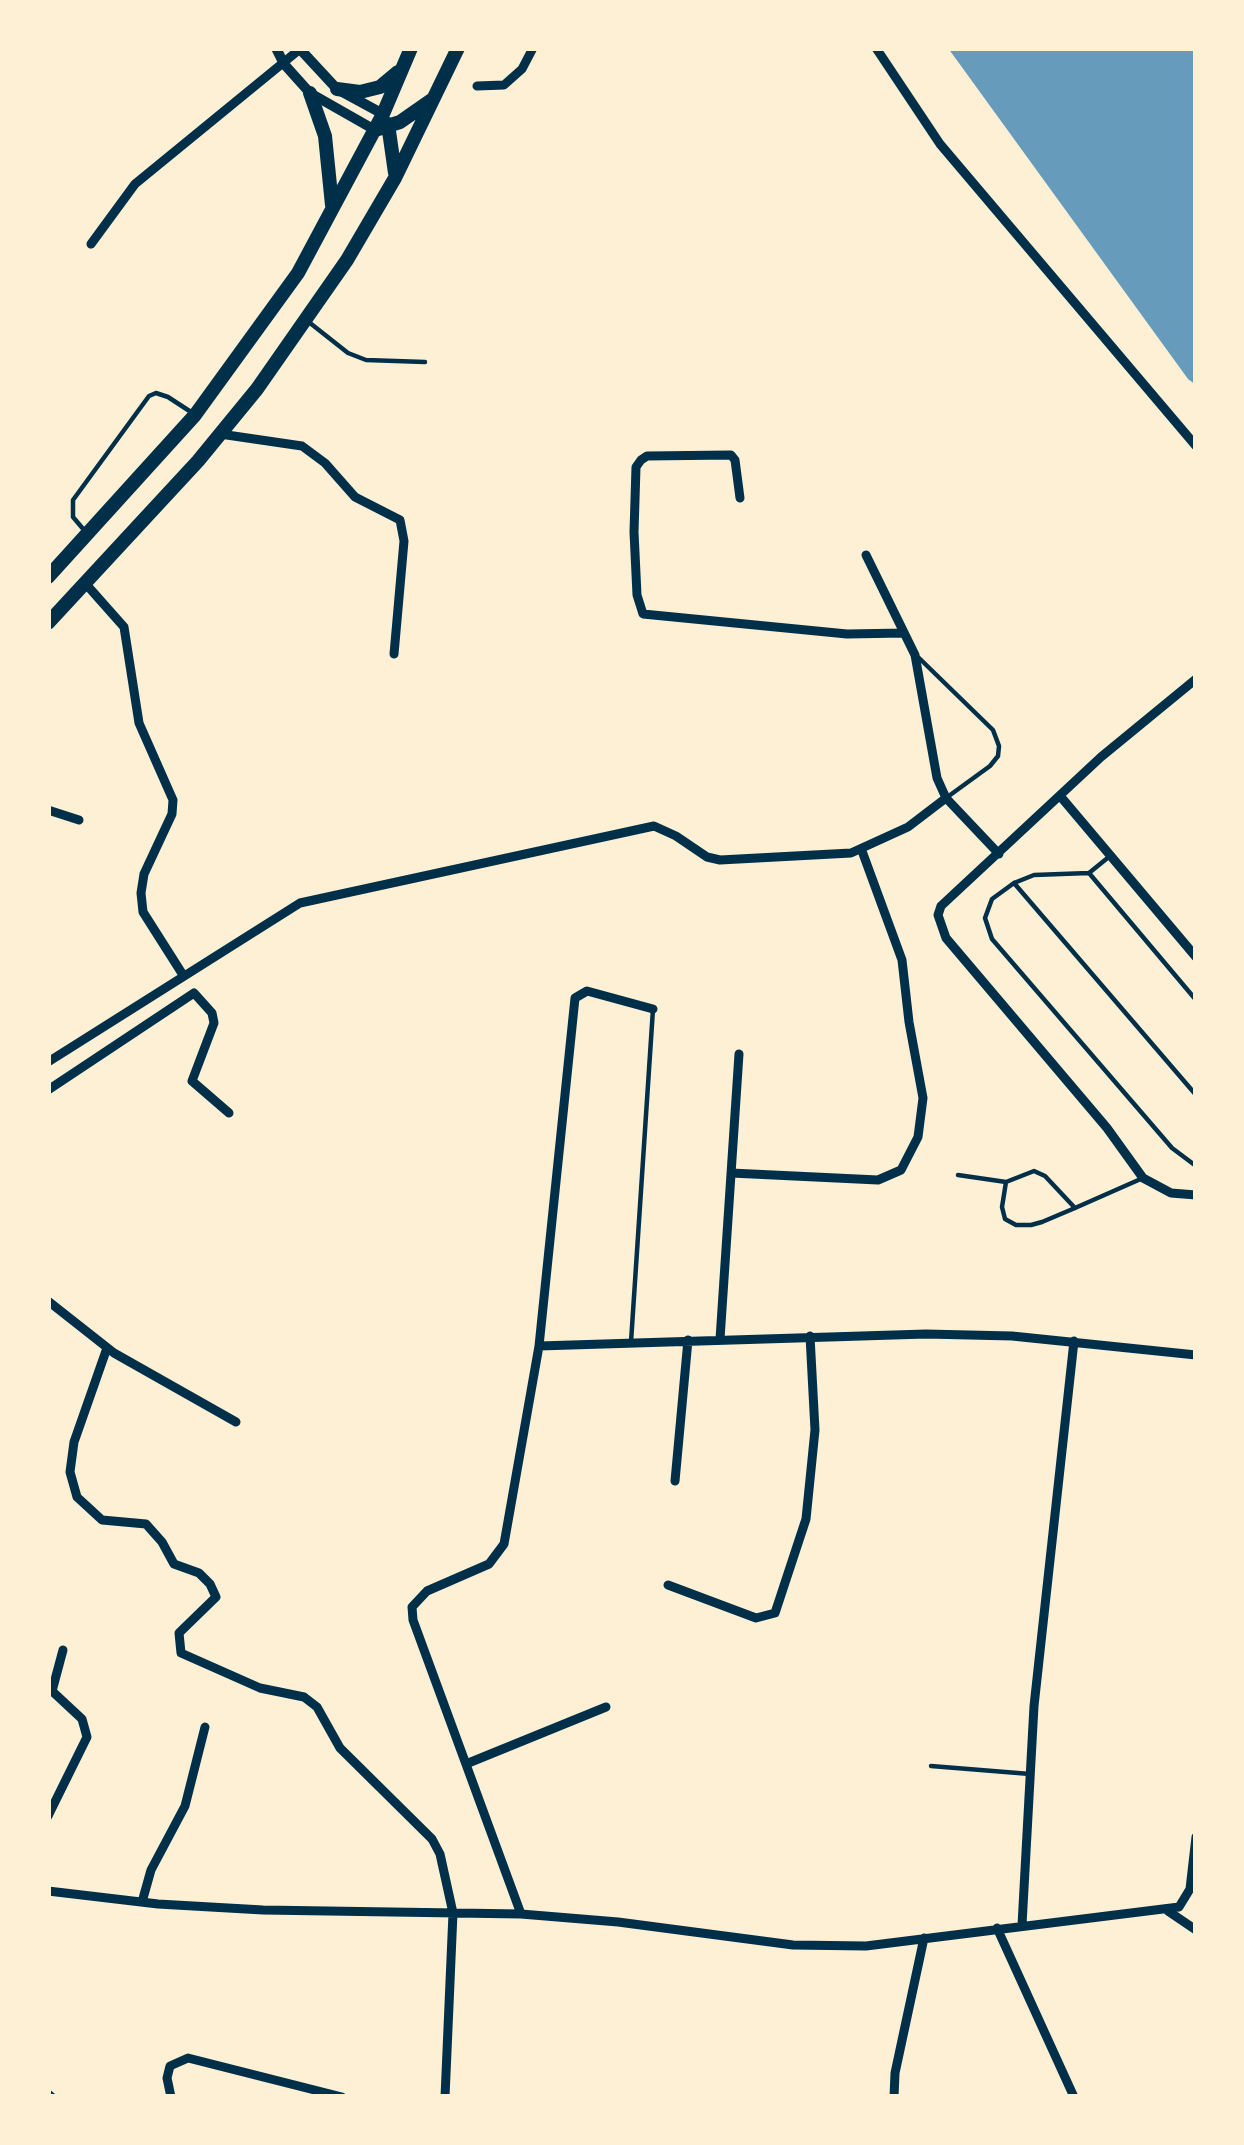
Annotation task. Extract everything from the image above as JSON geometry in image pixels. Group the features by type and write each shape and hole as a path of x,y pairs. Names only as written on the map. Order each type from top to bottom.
{"highway":[{"path":"48,577 195,415 298,273 383,124 411,48"},
{"path":"48,623 220,434 306,319 395,178 458,48"},
{"path":"337,89 360,92 380,87 403,68"},
{"path":"310,93 325,136 332,211"},
{"path":"383,124 437,96"},
{"path":"383,124 395,178"}],"street":[{"path":"276,48 310,93 383,124"},
{"path":"477,86 504,85 522,68 533,48"},
{"path":"876,48 940,144 1196,446"},
{"path":"92,244 135,184 300,49 337,89 383,124"},
{"path":"220,434 302,446 326,463 355,497 400,520 404,541 394,654"},
{"path":"740,498 731,455 641,460 634,532 637,595 643,614 848,634 904,633"},
{"path":"866,555 915,655 931,757 946,798 999,854"},
{"path":"85,583 124,627 140,723 173,800 172,814 144,874 141,893 143,912 183,975"},
{"path":"1196,679 1101,758 941,906 939,926 1143,1178 1171,1193 1196,1195"},
{"path":"1060,797 1196,957"},
{"path":"48,1062 300,903 654,826 720,860 862,851 908,827 946,798"},
{"path":"48,810 80,820"},
{"path":"731,1173 878,1180 902,1170 918,1137 923,1098 902,960 862,851"},
{"path":"521,1914 412,1607 427,1591 489,1564 504,1544 539,1346 575,998 587,991 653,1009"},
{"path":"48,1090 194,993 212,1013 214,1023 192,1082 229,1113"},
{"path":"720,1339 740,1054"},
{"path":"48,1301 107,1348 236,1422"},
{"path":"539,1346 948,1334 1074,1341 1196,1355"},
{"path":"668,1586 757,1618 775,1613 806,1520 814,1430 810,1336"},
{"path":"675,1481 688,1340"},
{"path":"1022,1925 1040,1640 1074,1341"},
{"path":"107,1348 74,1442 70,1472 77,1497 102,1520 146,1524 170,1560 199,1573 213,1589 215,1600 179,1633 181,1652 260,1688 304,1697 317,1707 340,1748 432,1840 440,1854 453,1912 445,2097"},
{"path":"48,1816 87,1737 82,1719 52,1691 63,1650"},
{"path":"466,1764 606,1707"},
{"path":"142,1903 151,1870 184,1806 205,1726"},
{"path":"48,1891 142,1903 263,1910 521,1914 821,1947 1179,1907 1193,1891 1196,1838"},
{"path":"1168,1910 1196,1930"},
{"path":"997,1928 1074,2097"},
{"path":"894,2097 924,1938"},
{"path":"171,2097 170,2066 188,2058 342,2097"}],"lane":[{"path":"306,319 348,353 366,360 425,362"},
{"path":"88,535 73,517 73,500 149,396 168,397 195,415"},
{"path":"915,655 993,730 999,746 990,766 946,798"},
{"path":"1110,856 1089,873 1034,875 1014,883 992,899 985,918 992,939 1172,1148 1196,1166"},
{"path":"1089,873 1196,1000"},
{"path":"1014,883 1196,1095"},
{"path":"631,1342 653,1009"},
{"path":"958,1175 1006,1182 1034,1171 1045,1176 1075,1208"},
{"path":"1006,1182 1002,1207 1005,1219 1016,1225 1042,1222 1143,1178"},
{"path":"931,1766 1030,1774"},
{"path":"48,2091 55,2097"}],"water":[{"path":"948,48 1196,48 1196,385 1188,379"}]}
